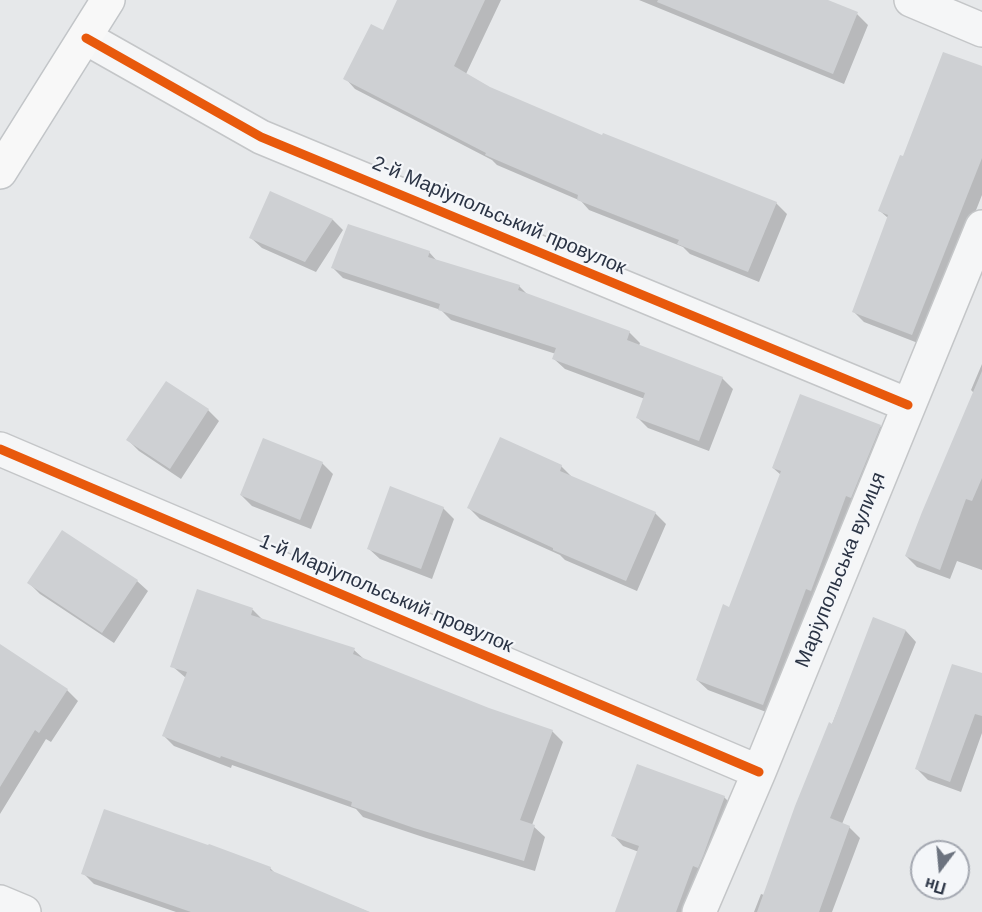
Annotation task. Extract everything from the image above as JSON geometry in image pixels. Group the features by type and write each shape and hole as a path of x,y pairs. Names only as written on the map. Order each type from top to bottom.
{"main road":[{"path":"0,172 108,0"}],"street":[{"path":"911,0 982,30"},
{"name":"2-й Маріупольський провулок","path":"86,38 261,137 908,405"},
{"name":"Маріупольська вулиця","path":"699,912 759,772 982,227"},
{"name":"1-й Маріупольський провулок","path":"0,449 759,772"},
{"path":"0,902 24,912"}],"building":[{"path":"397,0 485,0 454,66 490,87 602,135 603,133 777,202 748,272 677,244 679,240 577,200 578,195 485,155 486,153 343,79 371,24 383,30"},
{"path":"658,0 828,0 858,12 833,74 657,2"},
{"path":"943,52 982,66 982,158 912,335 852,312 888,215 878,211 900,155 903,156"},
{"path":"270,191 333,219 305,262 249,238"},
{"path":"348,224 430,251 428,257 520,285 518,290 630,331 627,340 723,377 699,441 636,418 645,393 552,359 556,348 438,310 440,304 331,268"},
{"path":"982,371 982,478 972,501 966,499 940,570 905,556"},
{"path":"166,381 209,409 170,469 126,440"},
{"path":"800,394 881,425 851,498 846,496 811,591 806,589 763,705 696,680 723,604 729,607 781,471 772,468"},
{"path":"500,437 562,465 560,471 656,512 626,581 553,550 467,508"},
{"path":"263,438 323,462 300,520 240,495"},
{"path":"390,486 444,507 421,569 367,549"},
{"path":"62,530 138,580 102,633 27,583"},
{"path":"197,589 253,608 251,615 355,648 353,654 489,708 553,730 520,820 535,825 524,861 414,828 351,806 352,802 162,736 187,672 170,667"},
{"path":"873,617 906,630 830,818 850,826 819,912 757,912 795,806 829,722 832,724"},
{"path":"0,644 68,689 39,733 35,730 0,787"},
{"path":"952,664 982,673 982,716 975,714 950,782 915,769"},
{"path":"637,764 725,796 698,868 693,866 676,912 615,912 639,846 611,836"},
{"path":"104,809 271,867 270,870 370,912 191,912 81,874"}],"cycle path":[{"path":"86,38 261,137 908,405"},
{"path":"0,449 759,772"}]}
